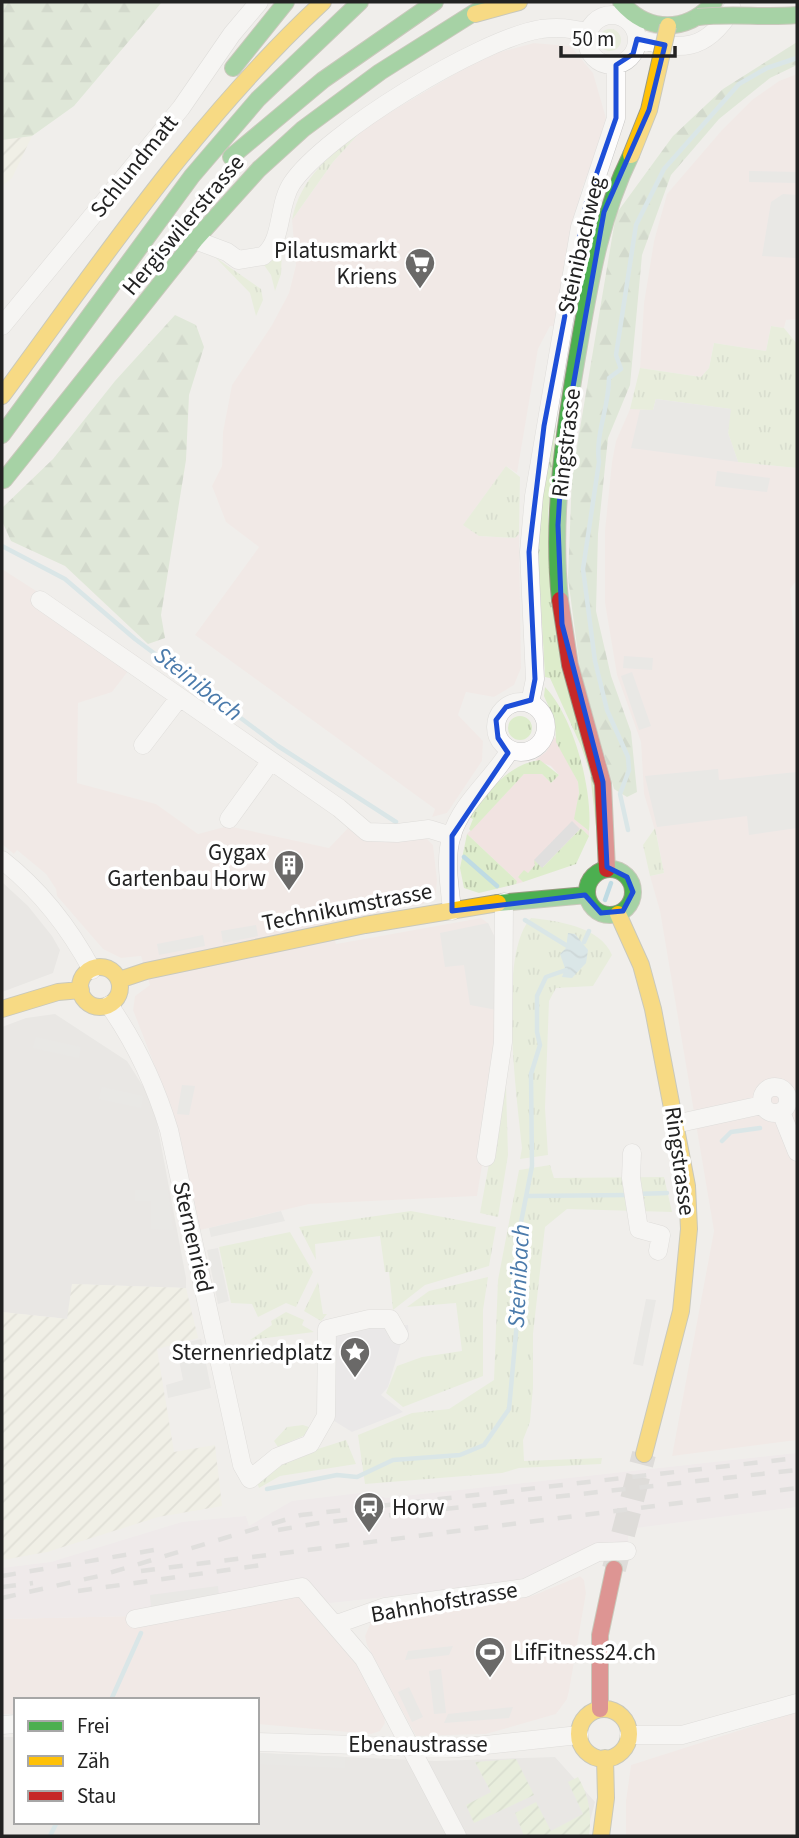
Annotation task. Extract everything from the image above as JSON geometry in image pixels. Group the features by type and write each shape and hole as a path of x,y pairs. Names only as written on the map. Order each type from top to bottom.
{"main road":[{"path":"188,145 208,106 248,47 286,2"},
{"path":"2,396 188,145 248,76 323,2"},
{"path":"2,435 192,176 258,99 360,2"},
{"path":"140,246 261,129 323,80 435,2"},
{"name":"Hergiswilerstrasse","path":"4,480 225,205 303,129 380,72 491,2"},
{"name":"Hergiswilerstrasse","path":"470,15 519,2"},
{"path":"698,18 714,2"},
{"path":"619,3 646,22 668,26 734,13 772,17 797,15"},
{"name":"Ringstrasse","path":"607,869 603,782 571,669 558,580 559,488 570,402 604,212 649,110 668,26"},
{"path":"607,869 623,873 632,888 630,903 618,914 601,913 592,906 587,895 590,880 607,869"},
{"name":"Technikumstrasse","path":"119,980 146,971 452,911 505,902 587,895"},
{"name":"Ringstrasse","path":"618,914 634,947 650,995 687,1186 687,1264 681,1311 644,1454"},
{"path":"92,970 110,970 119,980 120,992 109,1005 91,1005 81,990 83,978 92,970"},
{"path":"2,1009 58,992 81,990"},
{"path":"600,1709 600,1635 614,1569"},
{"path":"600,1709 618,1714 628,1727 629,1735 621,1751 606,1758 585,1749 579,1735 583,1720 600,1709"},
{"path":"601,1836 606,1798 606,1758"}],"street":[{"name":"Schlundmatt","path":"2,326 181,108 232,34 259,2"},
{"path":"637,38 674,48 704,41 724,23 737,2"},
{"path":"614,16 629,23 637,38 633,54 616,65 605,64 595,58 588,45 588,33 600,19 614,16"},
{"path":"195,240 227,252 238,260 246,261 270,251 285,197 301,172 344,135 459,60 498,42 540,30 564,28 588,33"},
{"name":"Steinibachweg","path":"544,426 580,227 616,118 616,65"},
{"path":"225,205 222,233 227,252"},
{"name":"Ringstrasse","path":"530,703 535,679 535,656 529,552 544,426"},
{"path":"40,600 271,761 367,832 397,833 429,829 452,836"},
{"path":"143,745 180,698"},
{"path":"522,702 530,703 545,719 543,740 524,752 510,750 498,737 496,720 506,707 522,702"},
{"path":"452,911 448,867 452,836 463,811 496,773 510,750"},
{"path":"229,819 271,761"},
{"path":"2,860 46,901 79,946 92,970"},
{"path":"486,1157 502,1042 505,902"},
{"name":"Sternenried","path":"109,1005 139,1052 157,1089 169,1130 242,1463 250,1479 276,1457 310,1444 326,1416 327,1329 369,1319 390,1319 399,1335"},
{"path":"789,1098 772,1113 762,1105 761,1097 768,1088 779,1087 789,1098 797,1152"},
{"path":"675,1124 762,1105"},
{"path":"632,1153 631,1178 639,1229 661,1235 658,1251"},
{"name":"Bahnhofstrasse","path":"337,1624 385,1607 525,1588 598,1552 627,1550"},
{"name":"Bahnhofstrasse","path":"135,1619 302,1587 337,1624 364,1659 457,1836"},
{"path":"629,1735 682,1735 797,1703"},
{"name":"Ebenaustrasse","path":"259,1742 412,1748 488,1745 579,1735"}],"highlighted area":[{"path":"637,39 665,45 649,110 604,212 563,443 558,525 562,624 603,782 607,867 627,877 633,892 623,911 601,913 585,895 452,911 452,836 508,753 498,738 496,720 506,707 531,700 535,679 529,552 544,426 586,204 616,118 616,65 633,54"}],"shaded area":[{"path":"534,43 569,46 574,50 593,73 606,118 603,136 581,191 555,326 550,326 538,349 517,473 506,466 479,536 514,538 519,534 521,668 514,685 494,697 466,692 458,715 483,741 482,761 447,813 432,817 435,809 195,635 259,547 226,522 212,486 222,466 223,432 232,385 272,325 289,293 296,265 292,220 333,162 364,128 485,56"},
{"path":"797,74 797,319 786,320 784,328 771,326 766,351 714,343 709,368 701,377 640,368 644,303 654,241 667,194 722,130 752,100 779,81"},
{"path":"749,171 797,172 797,183 749,182"},
{"path":"783,194 797,195 796,258 762,256 771,202"},
{"path":"656,399 731,409 728,433 738,462 631,448 640,410 653,410"},
{"path":"630,409 731,409 728,433 738,462 797,468 797,580 790,589 797,666 797,1440 672,1456 714,1231 660,911 650,876 664,873 644,794 641,742 617,675 605,603 605,530 612,462 616,441"},
{"path":"717,471 770,478 767,492 715,486"},
{"path":"2,569 139,657 112,692 78,703 77,783 156,804 198,834 228,826 329,848 348,828 372,838 415,837 427,839 433,845 437,880 436,892 430,899 423,904 329,923 336,944 481,918 488,923 498,944 497,1074 477,1196 309,1204 196,1231 164,1090 133,1010 135,996 150,985 141,956 121,958 103,949 57,896 56,889 46,874 17,850 14,854 2,844"},
{"path":"624,656 653,658 652,670 623,668"},
{"path":"632,672 651,726 639,730 621,676"},
{"path":"555,737 578,782 575,819 589,831 589,836 581,828 542,868 535,865 528,873 518,876 523,882 516,884 517,881 467,834 524,774 542,774 551,783 559,775 551,766 535,760 546,752"},
{"path":"718,769 719,780 797,772 797,828 749,835 747,816 657,827 645,776"},
{"path":"572,821 580,829 542,868 534,860"},
{"path":"2,882 28,906 60,950 53,973 2,992"},
{"path":"488,923 498,944 497,1010 470,1005 464,965 445,967 440,933"},
{"path":"256,925 258,936 223,943 221,931"},
{"path":"203,935 205,946 159,955 157,944"},
{"path":"55,1014 127,1061 153,1102 186,1278 186,1288 72,1284 68,1319 2,1312 2,1027 26,1018"},
{"path":"36,1037 81,1047 79,1058 33,1048"},
{"path":"182,1085 195,1086 189,1115 177,1114"},
{"path":"102,1087 143,1096 141,1108 99,1099"},
{"path":"135,1190 168,1190 173,1230 151,1229 151,1201 135,1201"},
{"path":"281,1211 285,1221 211,1237 209,1228"},
{"path":"218,1248 229,1301 218,1304 207,1250"},
{"path":"646,1299 656,1300 643,1366 633,1364"},
{"name":"Sternenriedplatz","path":"408,1325 409,1339 401,1343 388,1387 381,1395 403,1412 352,1432 326,1416 321,1331"},
{"path":"201,1339 211,1388 168,1398 166,1385 183,1380 176,1345"},
{"path":"797,1453 797,1507 628,1529 628,1544 577,1552 526,1579 505,1584 330,1603 304,1596 136,1624 133,1616 2,1619 2,1568 51,1562 182,1522 246,1516 249,1526 292,1501 369,1492 386,1498"},
{"path":"580,1576 584,1580 586,1593 569,1691 567,1699 556,1714 486,1734 416,1736 367,1645 365,1636 371,1622 414,1608 532,1596"},
{"path":"218,1586 219,1597 151,1607 150,1595"},
{"path":"304,1596 357,1656 365,1682 384,1716 385,1723 380,1731 371,1734 259,1724 259,1698 14,1698 14,1714 2,1714 2,1619 133,1616 136,1624"},
{"path":"453,1646 449,1655 405,1660 408,1651"},
{"path":"441,1669 446,1713 434,1714 429,1671"},
{"path":"409,1687 423,1717 412,1722 398,1692"},
{"path":"513,1707 509,1718 444,1723 448,1714"},
{"path":"797,1712 797,1836 626,1836 626,1801 631,1765"},
{"path":"2,1737 14,1737 14,1824 259,1824 259,1753 435,1761 555,1757 595,1802 586,1836 2,1836"},
{"path":"259,1753 345,1757 345,1768 259,1764"}],"green space":[{"path":"2,2 162,2 74,106 32,136 2,140"},
{"path":"610,29 618,32 621,40 618,48 610,51 602,48 599,40 602,32"},
{"path":"797,42 797,65 770,78 719,119 671,175 642,255 630,385 608,438 598,534 596,611 611,676 631,732 637,792 627,797 614,789 580,669 568,578 572,476 616,214 673,136 723,89"},
{"path":"364,128 333,162 292,220 302,191 310,179 329,157"},
{"path":"32,136 12,178 2,186 2,140"},
{"path":"282,249 281,274 275,291 271,275 264,265"},
{"path":"215,257 261,289 263,300 256,316 250,293"},
{"path":"175,315 196,325 204,347 189,395 186,460 161,615 165,638 148,644 65,566 11,541 2,521 2,508 53,459 115,381"},
{"path":"771,326 784,328 797,344 797,468 738,462 728,433 730,409 656,399 653,410 630,409 640,368 701,377 709,368 714,343 766,351"},
{"path":"558,400 548,515 550,593 561,667 595,784 597,835 590,773 581,746 550,678 545,677 538,552 542,491"},
{"path":"506,466 520,477 519,534 515,538 479,536 463,525"},
{"path":"545,687 565,717 573,735 588,796 589,831 574,819 579,793 578,782 556,742 555,721 544,696"},
{"path":"520,716 529,719 532,728 529,737 520,740 511,737 508,728 511,719"},
{"path":"540,760 559,775 551,783 542,774 524,774 471,831 469,829 473,819 469,817 508,773"},
{"path":"581,828 589,836 576,864 523,882 518,877 524,870 528,873 535,865 534,860 543,867"},
{"path":"655,828 664,873 650,876 643,845"},
{"path":"467,834 517,881 516,884 479,893 464,888 460,868"},
{"path":"531,918 565,923 588,931 606,945 612,955 593,986 556,988 549,1001 545,1108 548,1155 520,1159 522,1148 514,1063 512,993 521,936"},
{"path":"503,1086 506,1086 508,1155 498,1217 480,1213"},
{"path":"550,1165 554,1178 664,1177 672,1212 567,1209 545,1227 533,1334 530,1422 523,1440 524,1461 602,1458 601,1464 519,1468 502,1473 365,1484 358,1435 412,1413 449,1409 494,1380 498,1280 519,1170"},
{"path":"411,1211 496,1227 489,1266 425,1285 393,1310 389,1272 385,1272 380,1236 315,1244 316,1260 299,1227"},
{"path":"290,1232 313,1272 296,1307 286,1303 258,1317 252,1304 231,1303 219,1247"},
{"path":"488,1277 483,1310 483,1376 403,1407 386,1393 397,1366 422,1357 462,1351 456,1303 407,1307 429,1291"},
{"path":"318,1282 323,1314 327,1314 321,1321 304,1311"},
{"path":"72,1284 186,1288 198,1338 157,1349 174,1452 215,1445 222,1506 158,1517 47,1552 2,1560 2,1312 67,1319"},
{"path":"286,1312 304,1320 302,1325 314,1332 250,1340 272,1325 271,1321"},
{"path":"287,1427 309,1427 310,1433 278,1447 274,1441"},
{"path":"346,1440 356,1464 280,1476 259,1488 257,1482 280,1461"},
{"path":"516,1759 534,1795 474,1823 466,1805 491,1792 475,1762"},
{"path":"578,1777 589,1805 589,1836 524,1836 515,1813 536,1802 551,1831 583,1814 568,1782"}],"water":[{"path":"568,933 575,934 588,950 586,963 572,978 562,977 565,968 560,954 566,948"}],"waterway":[{"path":"628,830 620,794 629,770 628,757 607,710 595,661 583,569 609,378 621,369 616,355 636,225 664,169 739,84 767,68 797,58"},
{"name":"Steinibach","path":"2,546 65,579 135,639 278,746 396,822"},
{"name":"Steinibach","path":"464,857 497,886"},
{"path":"605,900 611,883"},
{"name":"Steinibach","path":"525,920 569,947"},
{"path":"584,942 589,931"},
{"name":"Steinibach","path":"267,1489 337,1475 357,1477 393,1460 460,1455 484,1445 509,1409 519,1300 516,1248 532,1166 531,1074 540,1045 537,1032 537,996 546,977 566,970"},
{"path":"722,1141 731,1132 760,1128"},
{"path":"636,1194 667,1193"},
{"path":"528,1196 628,1195"},
{"name":"Steinibach","path":"112,1698 141,1633"},
{"name":"Steinibach","path":"50,1836 56,1824"}],"tunnel":[{"path":"614,1569 644,1454"}],"railway":[{"path":"2,1598 99,1576 301,1515 797,1458"},
{"path":"278,1530 319,1523 797,1470"},
{"path":"141,1571 797,1488"},
{"path":"2,1576 160,1549"},
{"path":"78,1591 262,1565"},
{"path":"2,1587 33,1583"}],"traffic: fast":[{"path":"233,68 286,2"},
{"path":"2,435 192,176 258,99 360,2"},
{"path":"231,157 323,80 435,2"},
{"path":"4,480 195,240 259,169 303,129 380,72 491,2"},
{"path":"621,2 643,19 668,25 692,19 714,2"},
{"path":"698,17 797,15"},
{"path":"560,600 558,502 569,404 599,246 612,200 631,155"},
{"path":"610,869 626,876 633,892 626,908 610,915 594,908 587,892 594,876 610,869"},
{"path":"498,903 587,895"}],"traffic: slow":[{"path":"2,396 153,191 234,94 323,2"},
{"path":"475,14 519,2"},
{"path":"631,155 649,110 668,26"},
{"path":"119,980 146,971 365,925 498,903"},
{"path":"618,914 641,965 653,1009 687,1186 689,1229 681,1311 644,1454"},
{"path":"100,967 114,973 120,987 114,1001 100,1007 86,1001 80,987 86,973 100,967"},
{"path":"2,1009 58,992 81,990"},
{"path":"604,1709 621,1717 629,1734 621,1751 604,1759 587,1751 579,1734 587,1717 604,1709"},
{"path":"601,1836 606,1798 605,1758"}],"traffic: jam":[{"path":"560,600 570,665 603,784 607,869"},
{"path":"600,1709 600,1635 614,1569"}],"place":[{"name":"Pilatusmarkt Kriens","path":"420,290"},
{"name":"Gygax Gartenbau Horw","path":"289,892"},
{"name":"Sternenriedplatz","path":"355,1379"},
{"name":"Horw","path":"369,1534"},
{"name":"LifFitness24.ch","path":"490,1679"}]}
